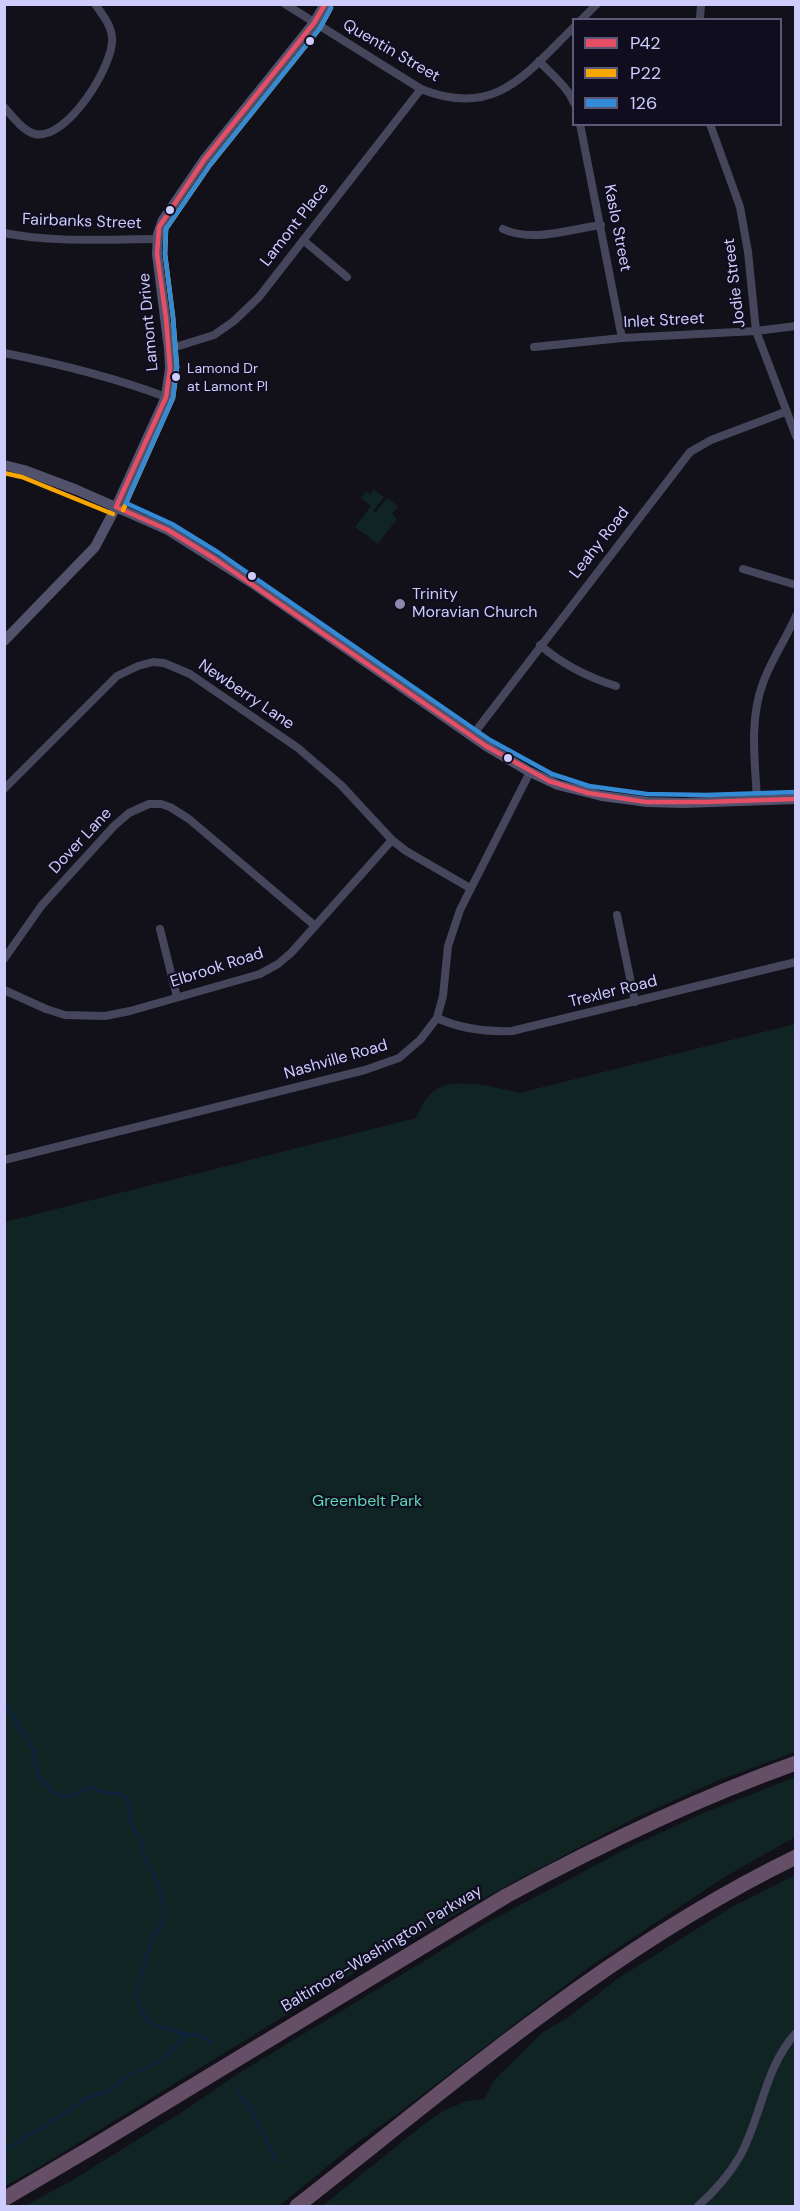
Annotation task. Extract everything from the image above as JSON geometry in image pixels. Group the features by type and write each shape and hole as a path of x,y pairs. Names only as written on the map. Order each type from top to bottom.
{"highway":[{"name":"Baltimore-Washington Parkway","path":"4,2199 506,1896 676,1810 795,1763"},
{"path":"297,2206 547,2009 601,1971 724,1894 795,1857"}],"main road":[{"name":"Lamont Drive","path":"4,640 95,547 116,507 166,397 170,368 169,349 157,254 159,227 163,219 186,185 314,23 325,4"},
{"path":"4,465 24,470 168,530 215,559 472,735 530,772 558,785 582,792 636,801 683,803 795,799"}],"street":[{"path":"4,107 21,125 36,134 53,132 72,117 107,64 110,52 112,38 109,28 95,4"},
{"name":"Quentin Street","path":"285,4 421,89 435,95 452,98 474,99 489,96 511,86 572,28"},
{"path":"583,18 597,4"},
{"path":"539,61 567,91 572,101"},
{"name":"Lamont Place","path":"169,349 214,335 234,321 259,297 421,89"},
{"name":"Kaslo Street","path":"580,126 622,338"},
{"name":"Jodie Street","path":"711,126 740,207 748,252 756,331 795,436"},
{"path":"503,229 512,233 542,235 601,225"},
{"name":"Fairbanks Street","path":"4,233 74,239 158,239"},
{"path":"303,240 346,277"},
{"name":"Inlet Street","path":"534,347 622,338 756,331 795,326"},
{"path":"4,353 92,372 166,397"},
{"name":"Leahy Road","path":"472,735 690,452 711,440 785,412"},
{"path":"743,569 795,585"},
{"path":"757,800 754,747 759,695 767,672 795,616"},
{"path":"540,645 574,670 589,678 616,686"},
{"name":"Newberry Lane","path":"4,789 117,676 138,666 153,662 164,663 190,674 298,748 341,785 392,840 425,863 470,888"},
{"name":"Nashville Road","path":"4,1160 386,1064 399,1058 437,1018 443,996 448,946 470,888 530,772"},
{"name":"Dover Lane","path":"4,959 42,905 114,826 137,808 155,803 171,807 189,819 314,925"},
{"name":"Elbrook Road","path":"4,990 65,1015 105,1016 260,974 278,964 291,953 392,840"},
{"path":"617,915 635,1002"},
{"path":"160,929 177,997"},
{"name":"Trexler Road","path":"437,1018 480,1031 512,1031 795,962"},
{"path":"698,2206 713,2193 740,2155 774,2063 795,2033"}],"green space":[{"path":"374,490 384,497 373,511 375,513 387,498 398,506 392,514 397,519 378,544 355,527 371,506 361,498 366,491 370,495"},
{"name":"Greenbelt Park","path":"795,1024 795,1752 717,1781 635,1818 508,1885 377,1959 5,2186 5,1222 416,1118 431,1093 449,1085 473,1084 519,1093"},
{"path":"795,1777 795,1837 723,1878 592,1965 355,2144 279,2206 24,2206 71,2181 182,2112 239,2073 490,1921 630,1847 701,1814"},
{"path":"795,1875 795,2206 322,2206 443,2111 466,2101 484,2099 495,2079 543,2032 569,2017 617,1979 730,1908"}],"waterway":[{"path":"4,1702 35,1752 38,1774 53,1792 61,1796 71,1796 92,1787 103,1792 124,1796 128,1801 132,1826 141,1841 144,1856 164,1903 163,1922 153,1936 136,1993 140,2007 148,2021 154,2025 184,2034 200,2035 211,2043"},
{"path":"4,2151 90,2097 107,2092 131,2074 162,2060 188,2034"},
{"path":"238,2092 249,2107 277,2161"}],"transit line":[{"name":"P42","path":"116,507 166,397 170,368 157,254 159,227 204,160 314,23 325,4"},
{"name":"P22","path":"123,510 173,398 177,367 165,254 166,229 210,165 320,28 331,8"},
{"name":"126","path":"331,8 320,28 210,165 166,229 165,254 177,367 173,398 126,503 172,524 219,553 490,740 552,774 589,786 647,794 796,792"},
{"name":"P22","path":"4,473 22,477 113,514"},
{"name":"P42","path":"116,507 168,530 215,559 486,746 549,781 588,793 646,802 796,799"}],"place":[{"name":"Lamond Dr at Lamont Pl","path":"176,377"},
{"name":"Trinity Moravian Church","path":"400,604"}]}
